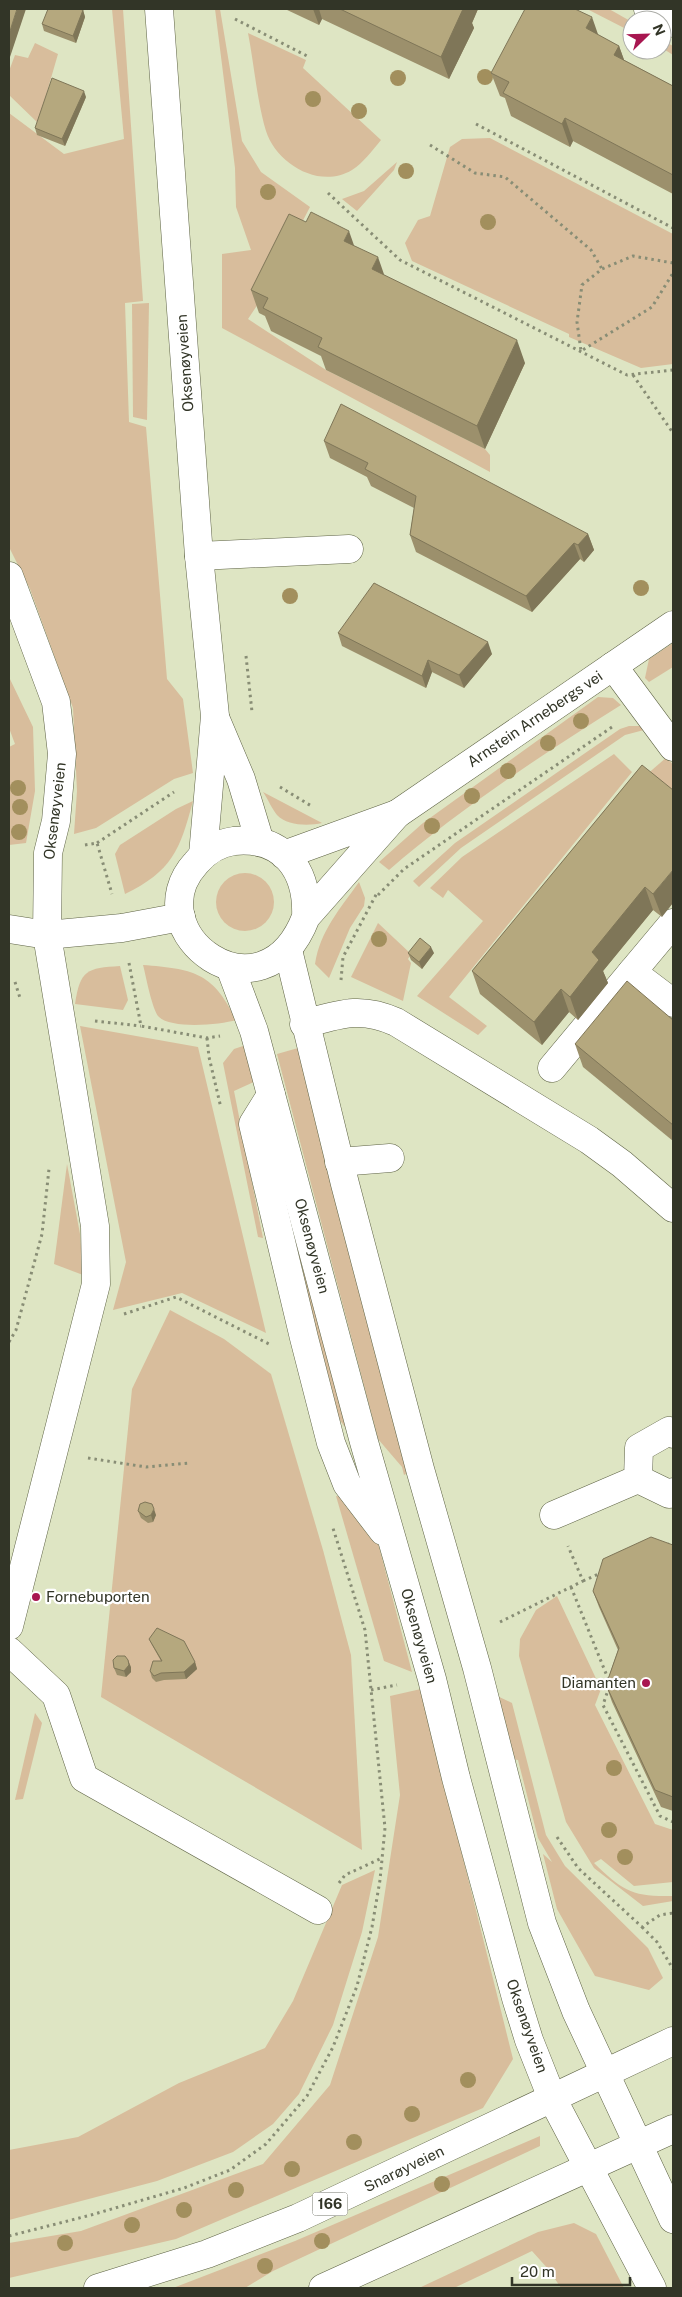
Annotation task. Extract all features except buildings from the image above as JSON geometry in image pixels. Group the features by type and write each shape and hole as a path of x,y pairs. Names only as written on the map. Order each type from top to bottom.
{"street":[{"name":"Oksenøyveien","path":"159,9 200,556 215,716 202,855"},
{"path":"648,9 673,22"},
{"path":"200,556 349,549"},
{"name":"Oksenøyveien","path":"9,576 56,702 62,754 56,821 48,853 47,935 95,1226 96,1284 9,1626"},
{"name":"Arnstein Arnebergs vei","path":"306,917 397,814 673,624"},
{"path":"613,666 673,747"},
{"name":"Oksenøyveien","path":"215,716 241,779 260,842"},
{"name":"Arnstein Arnebergs vei","path":"284,854 397,814"},
{"path":"245,840 260,842 284,854 296,867 304,882 307,900 306,917 299,935 288,950 275,960 261,966 245,968 230,966 213,960 198,949 187,934 181,917 180,900 183,883 191,868 202,855 215,847 229,842 245,840"},
{"path":"9,929 47,935 122,928 181,917"},
{"path":"552,1068 673,923"},
{"path":"288,950 304,1024 339,1162 420,1469 477,1668 483,1699 542,1923 576,2011 673,2220"},
{"name":"Oksenøyveien","path":"230,966 254,1031 272,1095 392,1543 432,1679 456,1778 529,2040 552,2098 652,2288"},
{"path":"632,972 673,1003"},
{"path":"304,1024 337,1015 365,1012 378,1014 396,1022 589,1140 622,1164 673,1208"},
{"path":"339,1162 390,1158"},
{"path":"638,1478 639,1448 669,1431 673,1434"},
{"path":"638,1478 669,1494 673,1492"},
{"path":"554,1514 638,1478"},
{"path":"9,1651 56,1695 84,1778 318,1910"},
{"name":"Snarøyveien","path":"98,2288 207,2254 298,2218 605,2074 673,2040"},
{"path":"324,2288 673,2129"}],"path":[{"path":"236,19 308,57"},
{"path":"476,124 673,228"},
{"path":"430,145 474,172 505,178 591,250 602,269"},
{"path":"328,193 400,260 627,375 673,370"},
{"path":"581,351 577,322 582,285 602,269 632,256 673,263"},
{"path":"581,351 652,307 673,273"},
{"path":"633,375 673,433"},
{"path":"337,1015 343,957 378,895 404,869 642,707"},
{"path":"279,787 319,811"},
{"path":"97,842 176,791"},
{"path":"374,888 378,895"},
{"path":"129,963 141,1026"},
{"path":"15,982 21,1000"},
{"path":"88,1020 141,1026 207,1038 225,1036"},
{"path":"207,1038 209,1057 222,1113"},
{"path":"9,1342 16,1330 42,1234 50,1159"},
{"path":"84,1326 176,1297 270,1344"},
{"path":"53,1453 146,1467 190,1463"},
{"path":"554,1514 583,1581"},
{"path":"9,2236 184,2188 230,2170 266,2144 307,2096 333,2047 356,1986 372,1927 383,1857 385,1828 365,1630 330,1518"},
{"path":"664,1546 673,1542"},
{"path":"499,1622 610,1569"},
{"path":"572,1587 610,1685 603,1705 660,1816 673,1822"},
{"path":"497,1615 501,1631"},
{"path":"371,1690 406,1683"},
{"path":"552,1829 578,1868 657,1942 673,1969"},
{"path":"318,1910 344,1875 383,1857"},
{"path":"642,1928 660,1915 673,1913"}],"shaded area":[{"path":"112,9 123,9 143,301 125,303 129,422 146,427 167,679 183,699 193,773 174,779 96,828 74,834 77,791 73,708 30,589 9,547 9,113 64,154 124,139"},
{"path":"215,9 220,9 242,141 261,172 310,207 264,295 248,319 326,370 485,449 490,455 490,472 222,328 222,254 251,250 236,207 235,168"},
{"path":"587,9 609,9 622,16 622,27"},
{"path":"248,33 306,60 303,68 381,140 356,167 339,175 326,177 313,175 289,163 279,153 271,143 266,131"},
{"path":"35,43 58,54 38,123 9,95 9,71 15,55 28,58"},
{"path":"490,138 673,234 673,364 641,368 569,337 569,334 412,261 405,243 418,220 430,216 450,147 462,139"},
{"path":"397,162 394,170 357,211 342,199 364,191"},
{"path":"149,303 147,420 133,417 132,304"},
{"path":"673,643 673,667 649,682 645,678 649,659"},
{"path":"9,677 33,727 35,791 26,843 9,845 9,747 15,744 9,728"},
{"path":"598,697 613,698 621,705 502,783 444,825 389,870 379,862 423,823"},
{"path":"629,726 641,726 644,730 625,735 461,848 419,887 413,881 455,843 620,729"},
{"path":"614,754 632,772 449,997 487,1026 478,1035 417,996 483,921 448,890 443,898 430,888 462,857"},
{"path":"667,757 673,765 673,800 645,776"},
{"path":"263,792 322,823 311,825 298,824 281,819 275,813"},
{"path":"193,801 184,833 172,857 154,877 125,894 115,854 120,845 176,809"},
{"path":"239,873 251,873 266,881 274,896 274,908 266,923 251,931 239,931 224,923 216,908 216,896 224,881"},
{"path":"359,882 365,898 364,906 350,928 329,978 315,964 321,941 338,911"},
{"path":"378,923 411,954 408,959 411,963 403,1001 351,977"},
{"path":"143,965 175,969 200,976 219,992 236,1020 196,1025 184,1025 165,1021 156,1013"},
{"path":"120,966 128,1000 123,1010 75,1004 80,984 87,973 100,968"},
{"path":"80,1026 198,1047 266,1333 182,1293 113,1310 126,1262"},
{"path":"246,1045 258,1080 234,1091 263,1238 258,1237 223,1063 234,1049"},
{"path":"298,1048 409,1472 404,1475 402,1467 378,1439 277,1054"},
{"path":"269,1125 352,1437 337,1416 268,1153"},
{"path":"67,1164 80,1234 83,1275 54,1264"},
{"path":"170,1310 224,1339 271,1374 323,1550 351,1655 362,1850 101,1697 132,1389"},
{"path":"336,1496 367,1501 412,1672 384,1661"},
{"path":"557,1596 601,1689 595,1705 655,1824 673,1830 673,1882 634,1886 601,1859 594,1863 613,1880 629,1890 647,1895 673,1896 673,1901 643,1906 594,1868 566,1822 519,1656 520,1639 536,1610"},
{"path":"421,1689 513,2059 483,2108 176,2239 9,2278 9,2243 81,2231 263,2164 330,2085 378,1937 400,1795 390,1696"},
{"path":"495,1695 512,1703 546,1835 565,1866 648,1948 663,1978 649,1990 595,1976 557,1909 543,1854 552,1862 538,1838 518,1760 512,1759"},
{"path":"35,1713 42,1723 23,1799 15,1800"},
{"path":"375,1870 362,1932 333,2025 299,2094 273,2124 233,2152 157,2181 9,2220 9,2150 78,2137 179,2083 265,2048 293,2001 342,1885"},
{"path":"540,2136 540,2146 273,2271 245,2288 173,2288 295,2241"},
{"path":"574,2223 596,2234 624,2288 561,2288 549,2270 532,2251 454,2288 419,2288 538,2232"}],"place":[{"name":"Fornebuporten","path":"36,1597"},
{"name":"Diamanten","path":"646,1683"}]}
